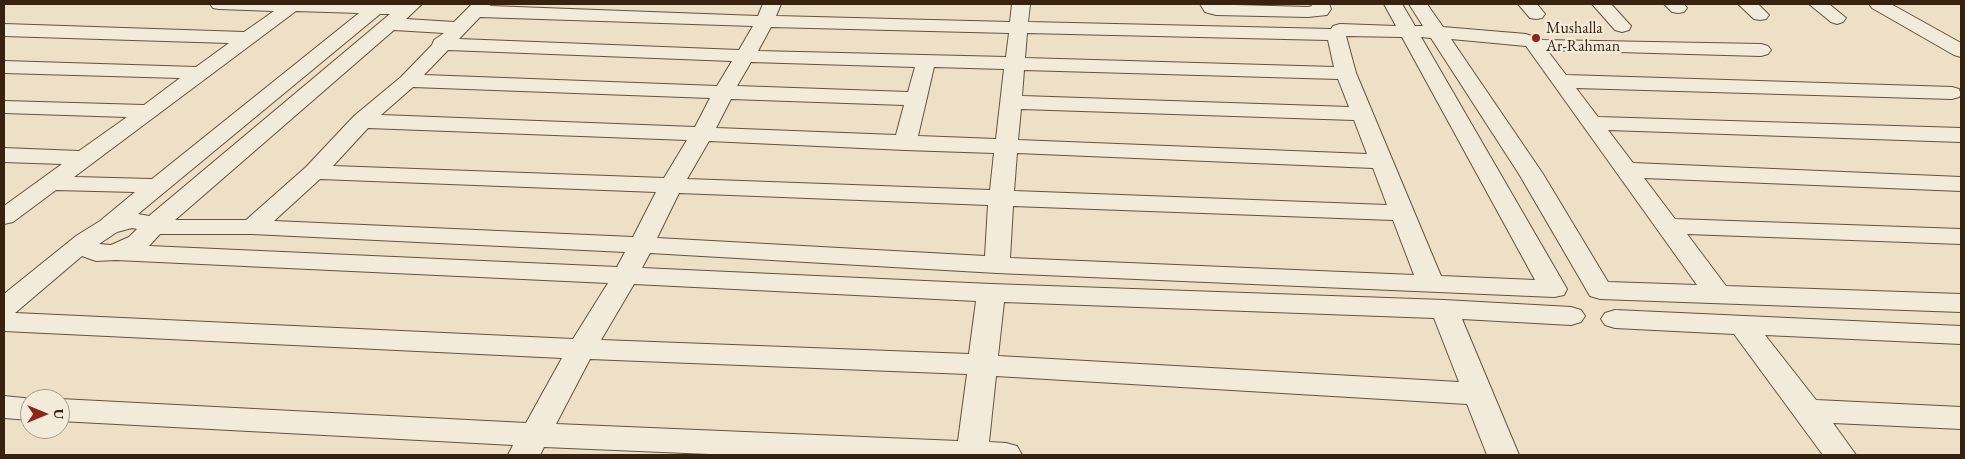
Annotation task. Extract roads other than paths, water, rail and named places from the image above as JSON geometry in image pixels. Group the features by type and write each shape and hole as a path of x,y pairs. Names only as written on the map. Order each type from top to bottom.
{"street":[{"path":"219,4 292,6 382,12 458,28"},
{"path":"997,266 1001,197 1021,4"},
{"path":"1209,4 1211,8 1216,10 1308,12 1321,11 1320,4"},
{"path":"1601,4 1622,26"},
{"path":"1818,4 1837,18"},
{"path":"1878,4 1961,51"},
{"path":"8,211 50,183 292,6"},
{"path":"4,308 85,241 109,226 236,122 382,12 410,6"},
{"path":"252,227 314,172 362,121 408,81 441,44 478,8 768,13 1018,29 1336,35"},
{"path":"116,252 138,242 150,232 151,227 270,123 382,12"},
{"path":"529,445 581,349 626,275 672,184 702,134 768,13"},
{"path":"1336,35 1340,30 1414,18 1526,40 1540,45 1761,50"},
{"path":"1414,18 1489,172 1554,289 1552,295 1555,302 1571,316"},
{"path":"1414,18 1531,174 1600,290 1614,300 1618,307 1618,314 1615,319"},
{"path":"4,30 248,38"},
{"path":"1336,35 1346,73 1430,284"},
{"path":"441,44 744,56 1346,73"},
{"path":"1540,45 1535,47 1718,294"},
{"path":"905,143 926,61"},
{"path":"4,67 200,73"},
{"path":"408,81 916,99"},
{"path":"1560,81 1951,92"},
{"path":"1010,102 1362,114"},
{"path":"4,107 147,111"},
{"path":"362,121 1381,161"},
{"path":"236,122 270,123"},
{"path":"1592,123 1961,135"},
{"path":"4,155 84,158"},
{"path":"1626,170 1961,184"},
{"path":"314,172 1402,213"},
{"path":"1489,172 1531,174"},
{"path":"50,183 158,186"},
{"path":"109,226 132,221 148,223 151,227 252,227 641,245 997,266 1554,289 1561,285 1582,284 1600,290 1961,303"},
{"path":"1668,226 1961,236"},
{"path":"85,241 90,250 96,253 116,252 626,275 990,294 1444,309 1571,316 1596,323 1615,319 1961,335"},
{"path":"1390,282 1399,308"},
{"path":"972,454 990,294"},
{"path":"1444,309 1503,455"},
{"path":"4,322 581,349 982,365 1478,394"},
{"path":"1742,324 1840,455"},
{"path":"4,407 20,408"},
{"path":"1806,410 1961,418"},
{"path":"70,411 529,445 1006,455"}],"place":[{"name":"Mushalla Ar-Rahman","path":"1536,38"}]}
